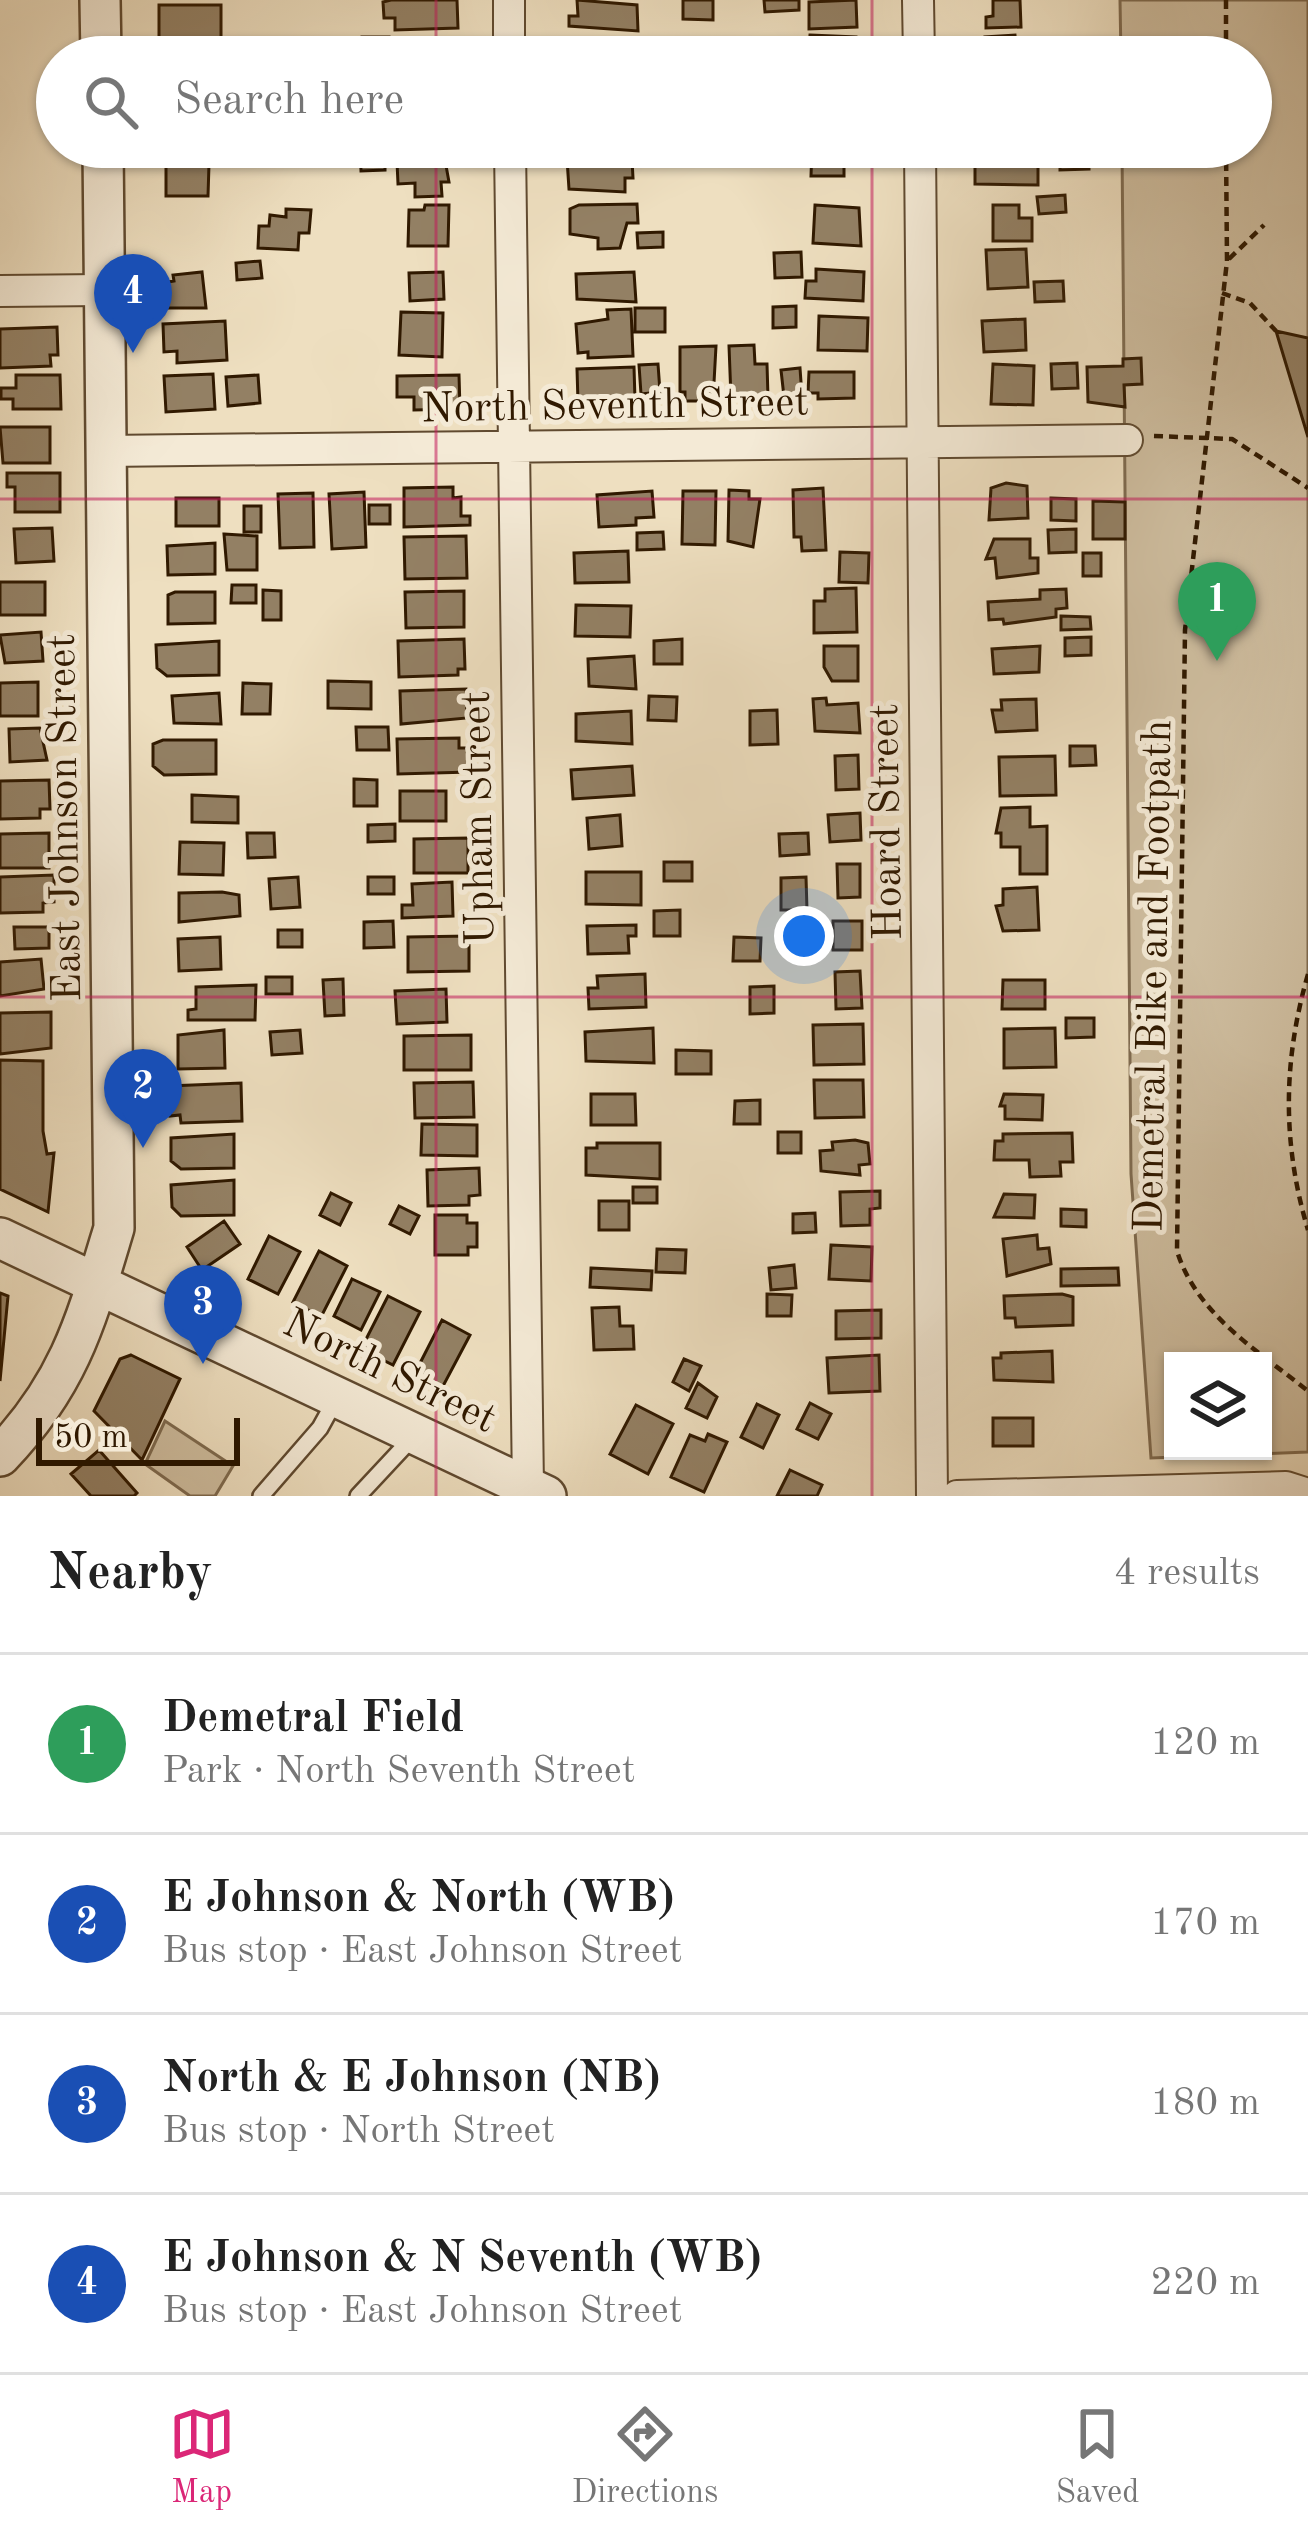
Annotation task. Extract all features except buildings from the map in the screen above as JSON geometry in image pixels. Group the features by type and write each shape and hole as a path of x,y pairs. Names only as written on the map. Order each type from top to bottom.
{"street":[{"path":"100,0 101,36"},
{"path":"508,0 509,36"},
{"path":"918,0 919,36"},
{"name":"East Johnson Street","path":"0,1456 34,1420 67,1370 114,1228 103,168"},
{"name":"Upham Street","path":"510,168 537,1492"},
{"name":"Hoard Street","path":"920,168 932,1496"},
{"path":"0,291 102,290"},
{"name":"North Seventh Street","path":"104,451 1127,440"},
{"name":"North Street","path":"0,1238 537,1492"},
{"path":"957,1496 1286,1487 1308,1494"}],"lane":[{"path":"261,1496 320,1428 338,1397"},
{"path":"358,1496 416,1434"}],"path":[{"path":"1226,0 1226,36"},
{"name":"Demetral Bike and Footpath","path":"1226,168 1227,261 1185,630 1177,1251 1187,1282 1212,1313 1308,1390"},
{"path":"1227,261 1264,225"},
{"path":"1222,293 1250,303 1276,331"},
{"path":"1127,440 1232,439 1308,488"},
{"path":"1308,974 1290,1042 1286,1120 1308,1230"}],"shaded area":[{"path":"1120,0 1308,0 1308,1452 1272,1453 1272,1352 1164,1352 1164,1458 1151,1458 1131,1174 1122,168 1272,168 1272,36 1121,36"},
{"path":"165,1421 233,1466 215,1496 190,1496 145,1464"}],"place":[{"name":"E Johnson & N Seventh (WB)","path":"133,353"},
{"name":"Demetral Field","path":"1217,661"},
{"name":"E Johnson & North (WB)","path":"143,1148"},
{"name":"North & E Johnson (NB)","path":"203,1364"}]}
